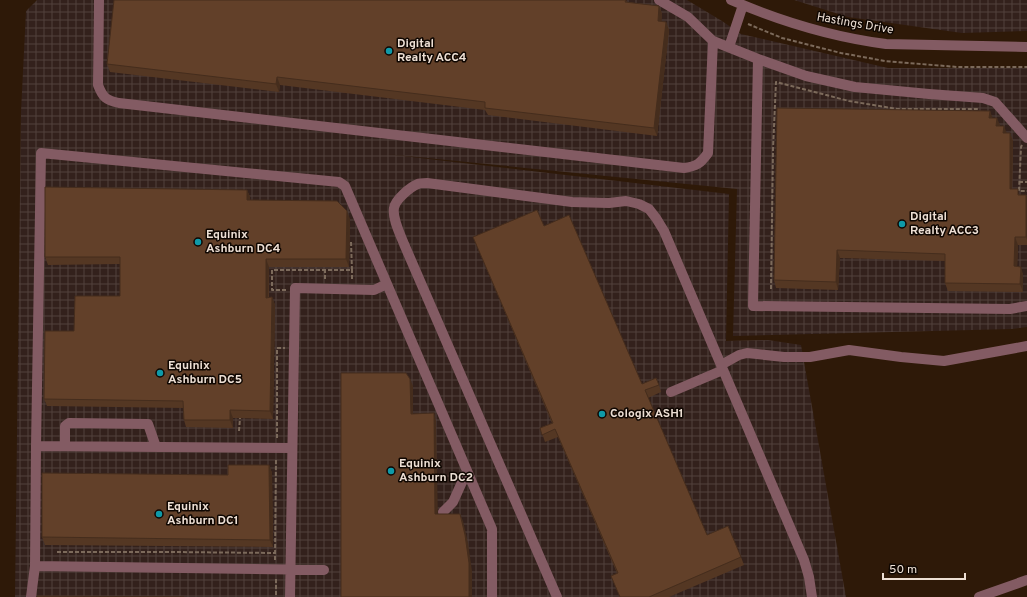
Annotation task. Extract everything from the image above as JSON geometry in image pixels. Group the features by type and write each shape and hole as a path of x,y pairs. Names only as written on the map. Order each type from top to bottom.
{"street":[{"path":"99,0 98,85 101,93 108,100 119,103 684,168 694,166 702,161 708,153 712,41"},
{"path":"659,0 688,17 712,41 806,76 855,86 983,98 995,102 1025,141"},
{"name":"Hastings Drive","path":"731,0 763,14 798,25 833,35 869,42 886,44 1027,47"},
{"path":"729,48 743,5"},
{"path":"758,59 753,306 1010,309 1027,306"},
{"path":"31,597 36,566 36,446 42,153 339,182 345,186 492,529 492,597"},
{"path":"557,597 404,244 394,217 394,207 401,196 417,184 427,183 572,202 626,201 639,204 649,209 664,231 749,428 804,560 809,577 812,597"},
{"path":"290,597 295,288 374,290 387,284"},
{"path":"671,392 722,367 739,355 747,353 784,357 810,357 849,350 944,361 1027,346"},
{"path":"65,446 65,426 69,423 148,424 156,447"},
{"path":"36,446 292,448"},
{"path":"443,512 452,502 467,472"},
{"path":"36,566 324,570"},
{"path":"979,597 1027,580"}],"path":[{"path":"771,289 773,149 776,82 849,101 897,109 979,110"},
{"path":"1025,141 1021,146 1019,191 1027,191"},
{"path":"1020,182 1027,182"},
{"path":"289,290 272,290 272,270 352,270 351,242"},
{"path":"275,564 277,348 289,348"},
{"path":"239,431 240,418"},
{"path":"56,552 275,553"},
{"path":"276,576 276,597"}],"shaded area":[{"path":"37,0 687,0 741,34 888,68 1027,68 1027,327 1012,329 733,336 737,189 386,154 729,194 726,341 768,340 801,345 846,597 15,597 21,112 26,11"},
{"path":"794,0 1027,0 1027,31 962,33 848,17"}],"building":[{"name":"Digital Realty ACC4","path":"114,0 626,0 625,2 659,6 658,21 666,22 654,128 485,108 485,102 277,77 276,84 107,64"},
{"name":"Digital Realty ACC3","path":"777,108 990,111 989,118 997,118 996,126 1004,126 1003,133 1010,133 1010,189 1018,189 1018,195 1026,195 1026,237 1015,237 1014,266 1021,267 1020,284 945,283 945,254 837,250 836,282 774,280"},
{"path":"45,187 247,190 247,200 337,201 347,211 346,259 266,259 266,298 272,297 270,411 230,410 230,420 184,420 183,401 44,399 45,331 74,331 75,296 120,296 120,257 45,257"},
{"name":"Cologix ASH1","path":"537,210 544,226 569,215 642,384 656,378 659,385 645,390 707,535 728,526 741,557 649,597 620,597 611,576 618,573 555,429 542,435 540,428 553,423 473,237"},
{"name":"Equinix Ashburn DC2","path":"341,373 406,373 410,379 411,414 434,413 435,514 460,514 469,563 469,597 341,597"},
{"name":"Equinix Ashburn DC1","path":"228,465 269,465 270,540 42,537 42,473 228,475"},
{"path":"37,596 184,597 37,597"}],"place":[{"name":"Digital Realty ACC4","path":"389,51"},
{"name":"Digital Realty ACC3","path":"902,224"},
{"name":"Equinix Ashburn DC4","path":"198,242"},
{"name":"Equinix Ashburn DC5","path":"160,373"},
{"name":"Cologix ASH1","path":"602,414"},
{"name":"Equinix Ashburn DC2","path":"391,471"},
{"name":"Equinix Ashburn DC1","path":"159,514"}]}
